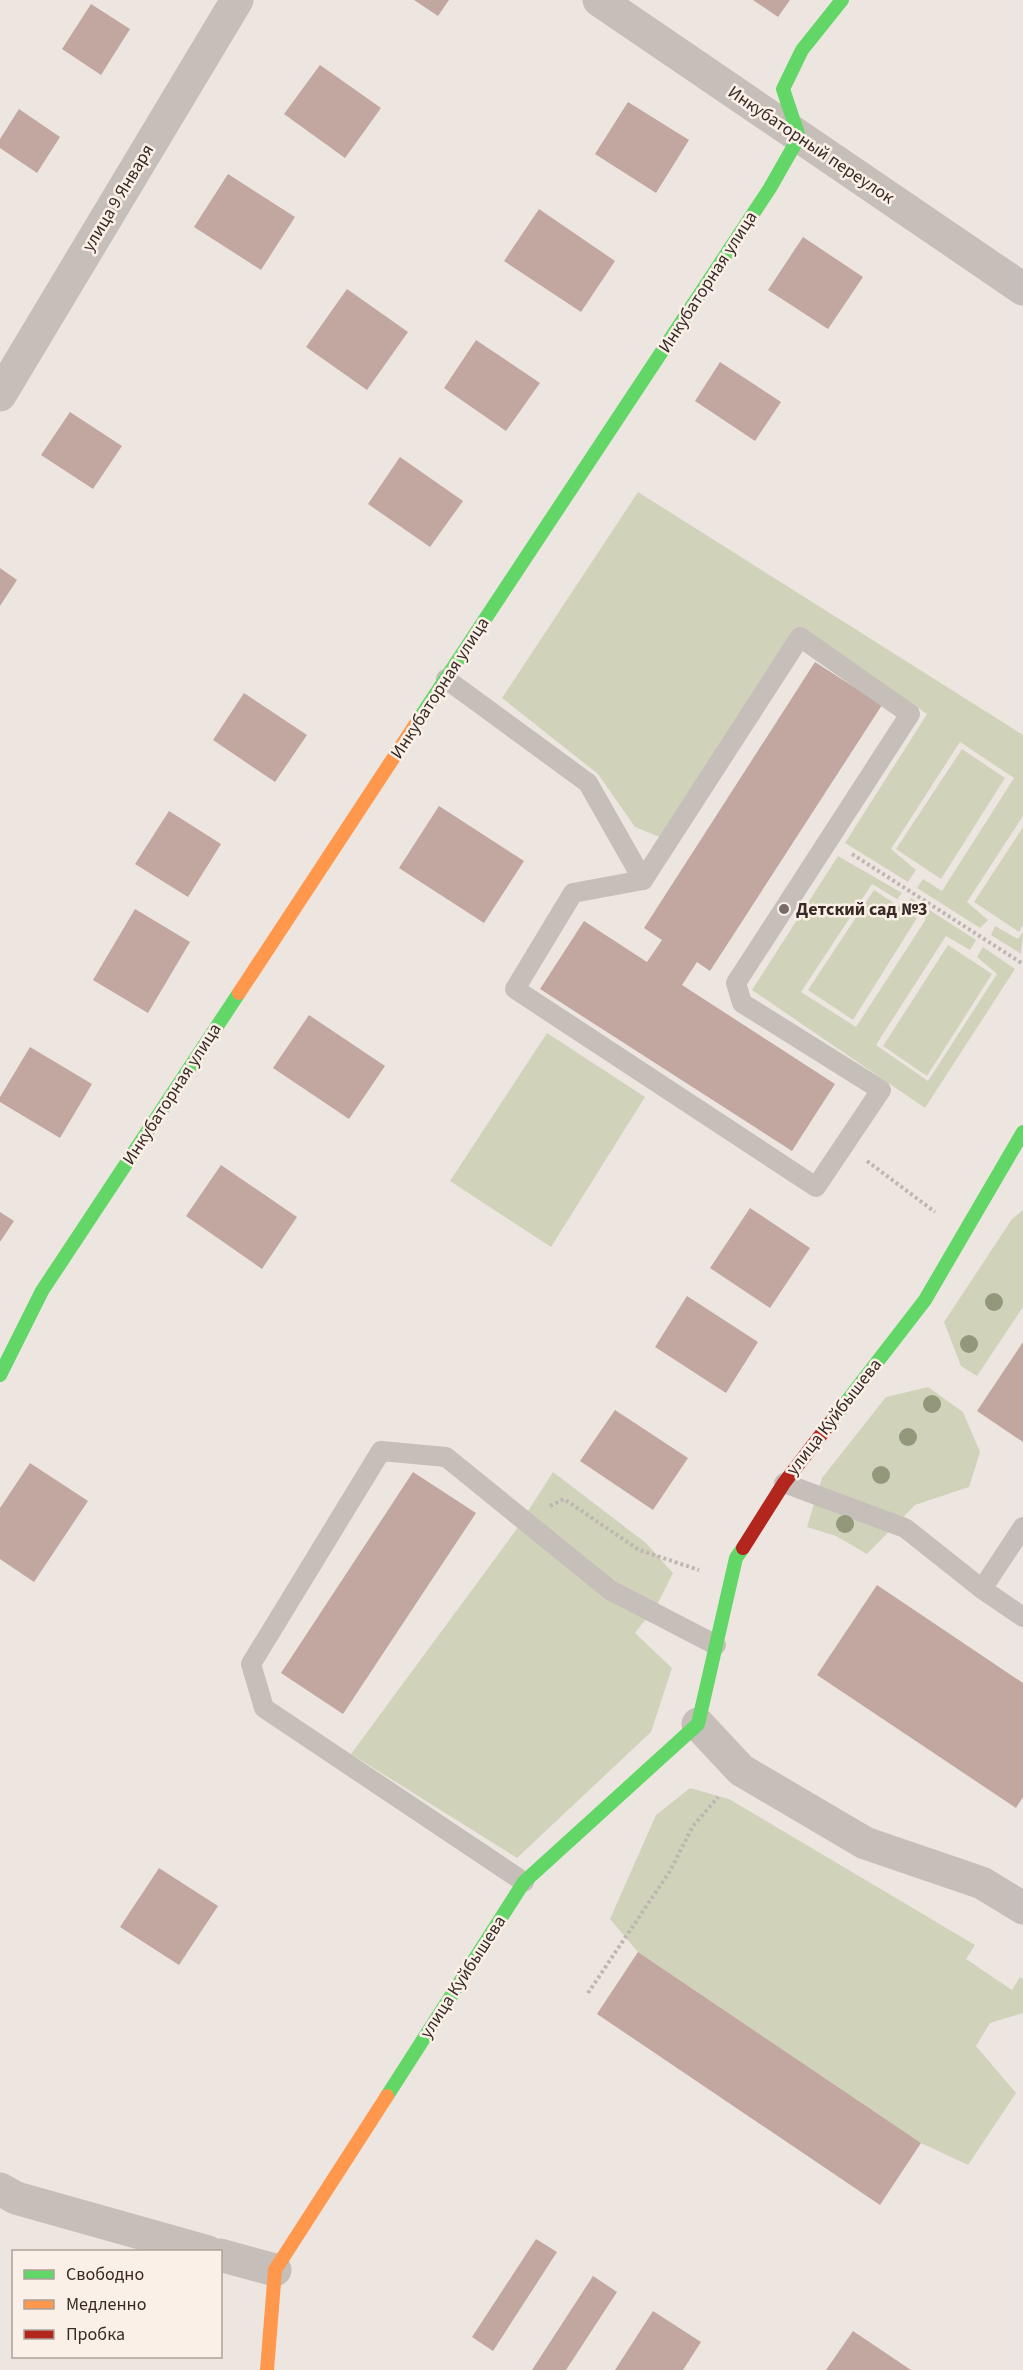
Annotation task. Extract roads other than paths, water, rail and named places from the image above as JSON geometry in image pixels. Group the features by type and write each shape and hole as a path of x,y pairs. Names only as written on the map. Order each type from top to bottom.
{"street":[{"name":"улица 9 Января","path":"0,395 237,0"},
{"name":"Инкубаторный переулок","path":"599,0 1023,289"},
{"path":"799,137 783,89 802,50 842,0"},
{"name":"Инкубаторная улица","path":"0,1375 42,1291 763,198 799,137"},
{"name":"улица Куйбышева","path":"275,2270 524,1882 698,1724 736,1558 784,1483 925,1300 1023,1132"},
{"path":"698,1724 741,1770 865,1843 982,1883 1023,1908"},
{"path":"0,2189 16,2198 201,2250"},
{"path":"222,2256 275,2270 267,2370"}],"lane":[{"path":"800,637 910,714 736,984 742,1003 881,1090 816,1186 515,989 573,893 643,880 800,637"},
{"path":"446,679 588,783 643,880"},
{"path":"524,1882 264,1708 251,1664 381,1451 446,1457 610,1590 716,1645"},
{"path":"784,1483 905,1528 982,1589 1023,1617"},
{"path":"982,1589 1023,1527"}],"place":[{"name":"Детский сад №3","path":"784,909"}]}
